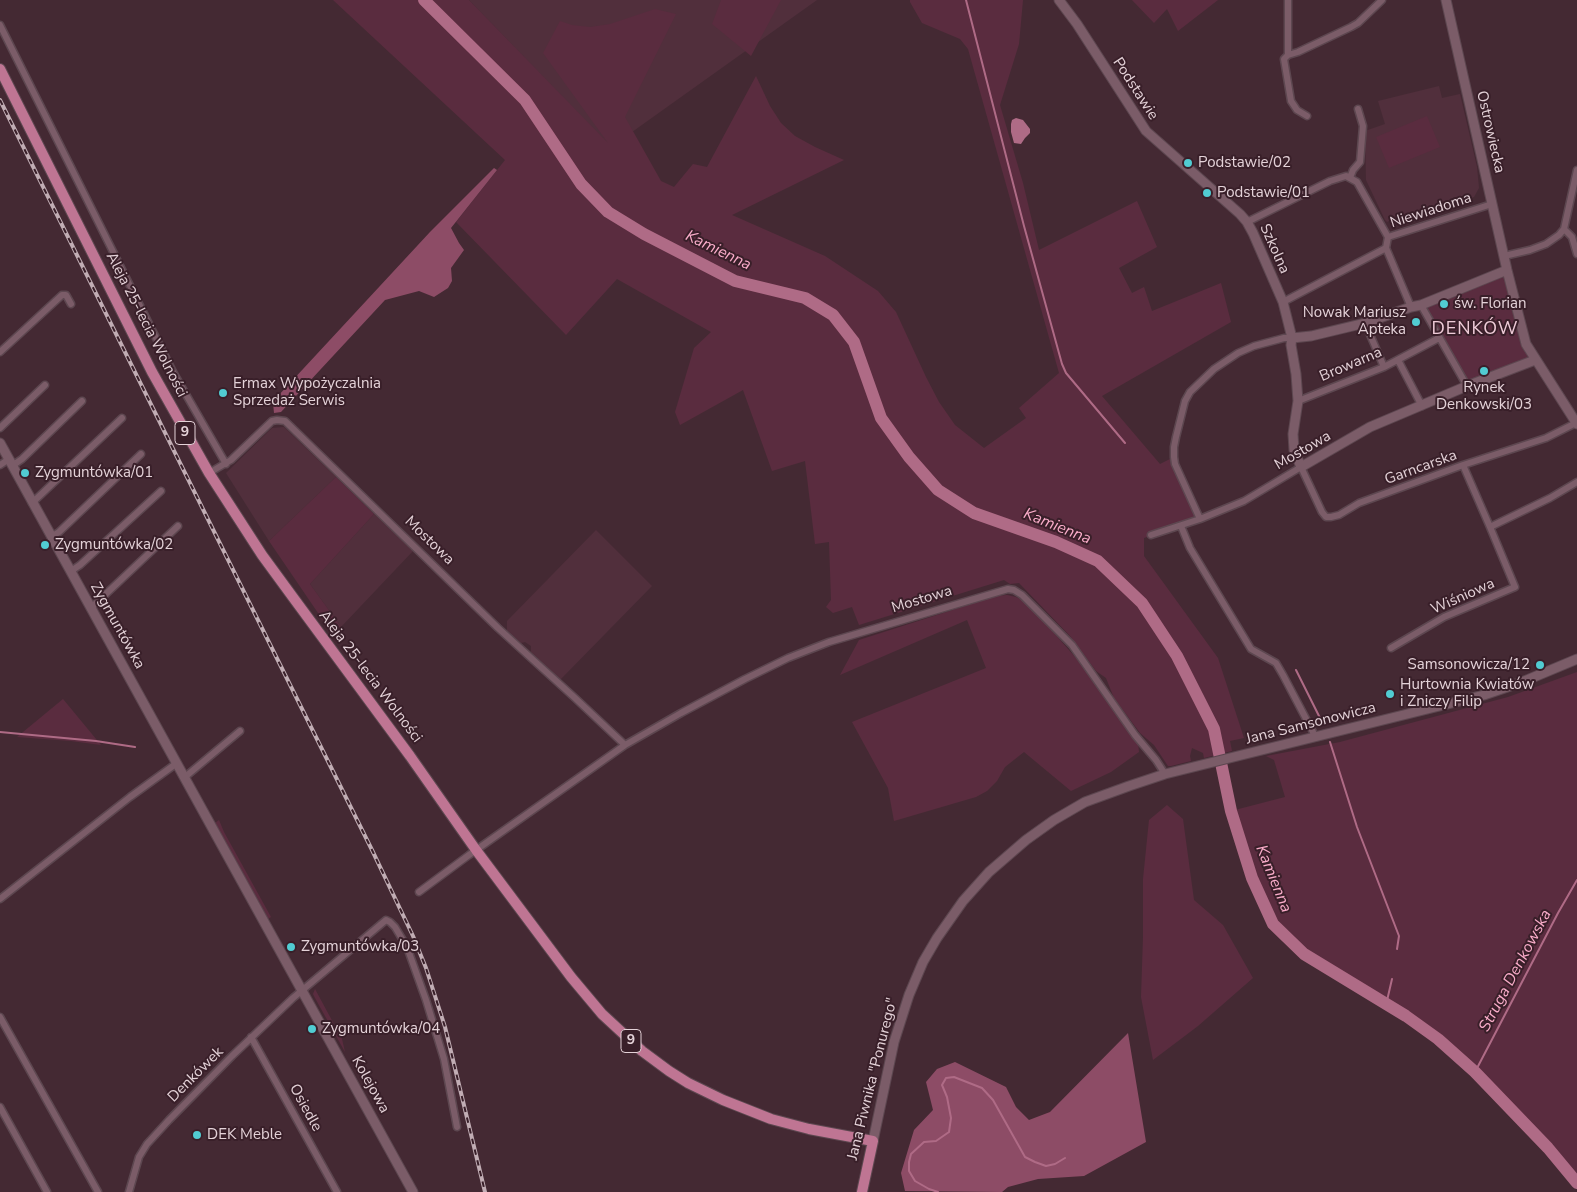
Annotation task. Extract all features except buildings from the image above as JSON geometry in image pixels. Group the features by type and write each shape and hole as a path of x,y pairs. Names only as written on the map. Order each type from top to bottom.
{"main road":[{"name":"Aleja 25-lecia Wolności","path":"0,69 152,372 208,473 262,555 410,756 476,850 571,977 602,1014 642,1051 688,1083 750,1112 772,1119 809,1129 873,1141"},
{"name":"Jana Piwnika \"Ponurego\"","path":"862,1192 873,1141"}],"street":[{"name":"Podstawie","path":"1059,0 1146,132 1247,222"},
{"path":"1288,0 1288,55"},
{"path":"1307,116 1297,110 1291,101 1284,59 1288,55 1358,23 1382,0"},
{"name":"Ostrowiecka","path":"1446,0 1507,270 1526,344 1577,423"},
{"path":"0,25 173,372 226,464"},
{"path":"1358,109 1363,126 1360,162 1353,170 1350,178 1360,188 1388,237"},
{"path":"1504,256 1546,244 1555,239 1564,229 1577,170"},
{"name":"Szkolna","path":"1292,338 1283,302 1247,222 1339,177 1346,176 1350,178"},
{"name":"Niewiadoma","path":"1412,306 1386,248 1388,237 1492,204"},
{"path":"1564,229 1572,232 1577,231"},
{"path":"1564,229 1572,237 1577,254"},
{"name":"Niewiadoma","path":"1283,302 1386,248"},
{"path":"1200,520 1176,464 1174,457 1175,442 1185,400 1190,392 1214,369 1238,353 1254,346 1284,338 1311,336 1421,305 1507,270"},
{"path":"0,352 62,295 66,295 71,304"},
{"path":"1421,305 1467,386"},
{"path":"1364,322 1384,367"},
{"name":"Browarna","path":"1292,338 1291,345 1298,401 1293,434 1294,450 1301,468"},
{"name":"Browarna","path":"1298,401 1384,367 1439,338"},
{"path":"1398,360 1422,406"},
{"name":"Mostowa","path":"1151,536 1200,520 1244,501 1370,427 1535,360"},
{"path":"0,428 46,385"},
{"path":"0,465 22,459 82,401"},
{"path":"32,503 122,418"},
{"name":"Mostowa","path":"208,473 231,460 272,421 285,421 498,628 625,745"},
{"name":"Garncarska","path":"1301,468 1322,512 1326,517 1330,518 1359,504 1464,465 1546,438 1577,423"},
{"name":"Zygmuntówka","path":"0,443 302,991"},
{"path":"51,537 59,532 141,454"},
{"name":"Wiśniowa","path":"1391,648 1444,617 1515,587 1464,465"},
{"path":"1490,527 1550,498 1577,482"},
{"path":"71,571 161,491"},
{"path":"91,608 178,526"},
{"path":"1181,526 1190,548 1251,649 1276,663 1314,737"},
{"name":"Mostowa","path":"419,892 625,745 745,679 829,642 1008,589 1022,595 1072,645 1135,735 1165,774"},
{"name":"Jana Samsonowicza","path":"1165,774 1484,694 1513,685 1577,659"},
{"path":"185,778 240,731"},
{"path":"0,899 130,796 177,764"},
{"name":"Jana Piwnika \"Ponurego\"","path":"873,1141 894,1042 909,995 923,962 963,901 989,872 1026,840 1054,820 1085,802 1165,774"},
{"path":"302,991 386,920 395,926 407,947 426,1000 444,1059 457,1127"},
{"name":"Denkówek","path":"129,1192 139,1158 147,1144 251,1037 302,991"},
{"name":"Kolejowa","path":"302,991 413,1192"},
{"path":"0,1017 98,1192"},
{"name":"Osiedle","path":"251,1037 336,1192"},
{"path":"0,1107 47,1192"}],"shaded area":[{"path":"333,0 469,0 608,143 543,53 560,21 572,25 590,27 610,24 655,9 676,14 625,117 661,181 674,187 693,164 707,167 756,76 770,106 781,123 795,136 844,160 732,215 825,256 878,291 896,312 939,402 955,425 984,448 1026,418 1019,408 1059,373 968,49 960,39 922,23 910,0 1023,0 1019,44 1000,105 1023,183 1039,250 1137,201 1157,247 1119,268 1132,293 1144,287 1152,311 1221,283 1231,322 1102,396 1160,464 1174,457 1200,519 1144,538 1144,556 1218,658 1244,738 1230,741 1232,751 1204,758 1203,753 1192,748 1191,761 1168,766 1154,745 1140,733 1114,698 1106,678 1096,671 1070,636 1019,583 1010,584 1004,580 859,625 852,607 833,613 826,607 831,600 829,542 815,544 805,461 772,471 743,390 680,425 675,412 694,348 711,332 617,279 566,335 456,222 505,160"},
{"path":"469,0 817,0 611,147"},
{"path":"721,0 781,0 751,56 712,24"},
{"path":"1132,0 1218,0 1178,31 1167,9 1154,23"},
{"path":"1439,86 1442,98 1460,94 1477,167 1479,188 1474,197 1435,212 1434,210 1416,218 1415,216 1397,224 1395,218 1387,222 1366,180 1365,131 1385,124 1378,101"},
{"path":"1427,116 1440,147 1389,168 1376,137"},
{"path":"1016,118 1023,120 1030,129 1030,133 1021,144 1014,143 1011,132 1012,120"},
{"path":"494,168 497,170 451,228 464,250 451,268 452,281 448,288 434,297 419,291 385,300 281,412 274,413 273,403 278,396 430,232"},
{"path":"1507,270 1535,360 1467,386 1421,305"},
{"path":"284,427 336,477 269,541 226,473 272,428"},
{"path":"336,477 374,514 310,584 341,627 333,635 269,541"},
{"path":"374,514 413,551 341,627 310,584"},
{"path":"596,530 652,586 560,680 531,652 531,646 525,642 521,643 507,631 507,621"},
{"path":"1007,595 1023,600 1031,607 1076,658 1138,743 1139,752 1111,772 1071,791 1024,752 1005,767 997,781 987,791 976,797 894,821 888,788 852,722 986,668 967,620 840,675 859,640 996,596"},
{"path":"1577,672 1577,1183 1548,1148 1475,1072 1438,1039 1406,1016 1304,954 1273,924 1252,878 1231,811 1285,797 1274,760 1266,756 1340,742 1508,697"},
{"path":"63,699 101,745 17,737"},
{"path":"1167,805 1183,819 1194,900 1223,925 1253,978 1198,1026 1153,1060 1141,997 1143,879 1149,820"},
{"path":"219,820 271,917 268,919 215,823"},
{"path":"315,989 342,1039 345,1052 313,994"},
{"path":"1128,1033 1146,1142 1084,1176 1038,1179 1008,1187 1002,1192 905,1191 901,1173 914,1130 933,1110 926,1082 937,1069 955,1062 1006,1087 1016,1107 1029,1120 1050,1112"}],"waterway":[{"name":"Kamienna","path":"424,0 525,100 581,184 608,212 644,234 735,281 805,298 833,315 854,342 881,418 909,457 938,490 974,513 1056,542 1098,561 1142,603 1177,656 1214,729 1231,811 1252,878 1273,924 1304,954 1406,1016 1438,1039 1475,1072 1548,1148 1577,1183"},
{"path":"966,0 1024,226 1062,364 1066,373 1125,443"},
{"path":"1296,670 1322,722"},
{"path":"0,732 96,741 135,747"},
{"path":"1330,742 1357,827 1399,936 1397,949"},
{"name":"Struga Denkowska","path":"1475,1072 1577,880"},
{"path":"1386,1005 1392,979"},
{"path":"938,1192 915,1181 909,1171 909,1162 911,1154 924,1142 936,1141 949,1132 951,1118 947,1097 942,1085 946,1078 954,1077 982,1088 993,1100 1025,1157 1046,1166 1055,1164 1065,1158"}],"railway":[{"path":"0,100 413,936 426,968 445,1027 485,1192"}],"place":[{"name":"Podstawie/02","path":"1188,163"},
{"name":"Podstawie/01","path":"1207,193"},
{"name":"św. Florian","path":"1444,304"},
{"name":"Nowak Mariusz Apteka","path":"1416,322"},
{"name":"Rynek Denkowski/03","path":"1484,371"},
{"name":"Ermax Wypożyczalnia Sprzedaż Serwis","path":"223,393"},
{"name":"Zygmuntówka/01","path":"25,473"},
{"name":"Zygmuntówka/02","path":"45,545"},
{"name":"Samsonowicza/12","path":"1540,665"},
{"name":"Hurtownia Kwiatów i Zniczy Filip","path":"1390,694"},
{"name":"Zygmuntówka/03","path":"291,947"},
{"name":"Zygmuntówka/04","path":"312,1029"},
{"name":"DEK Meble","path":"197,1135"}],"district":[{"name":"DENKÓW","path":"1475,330"}]}
